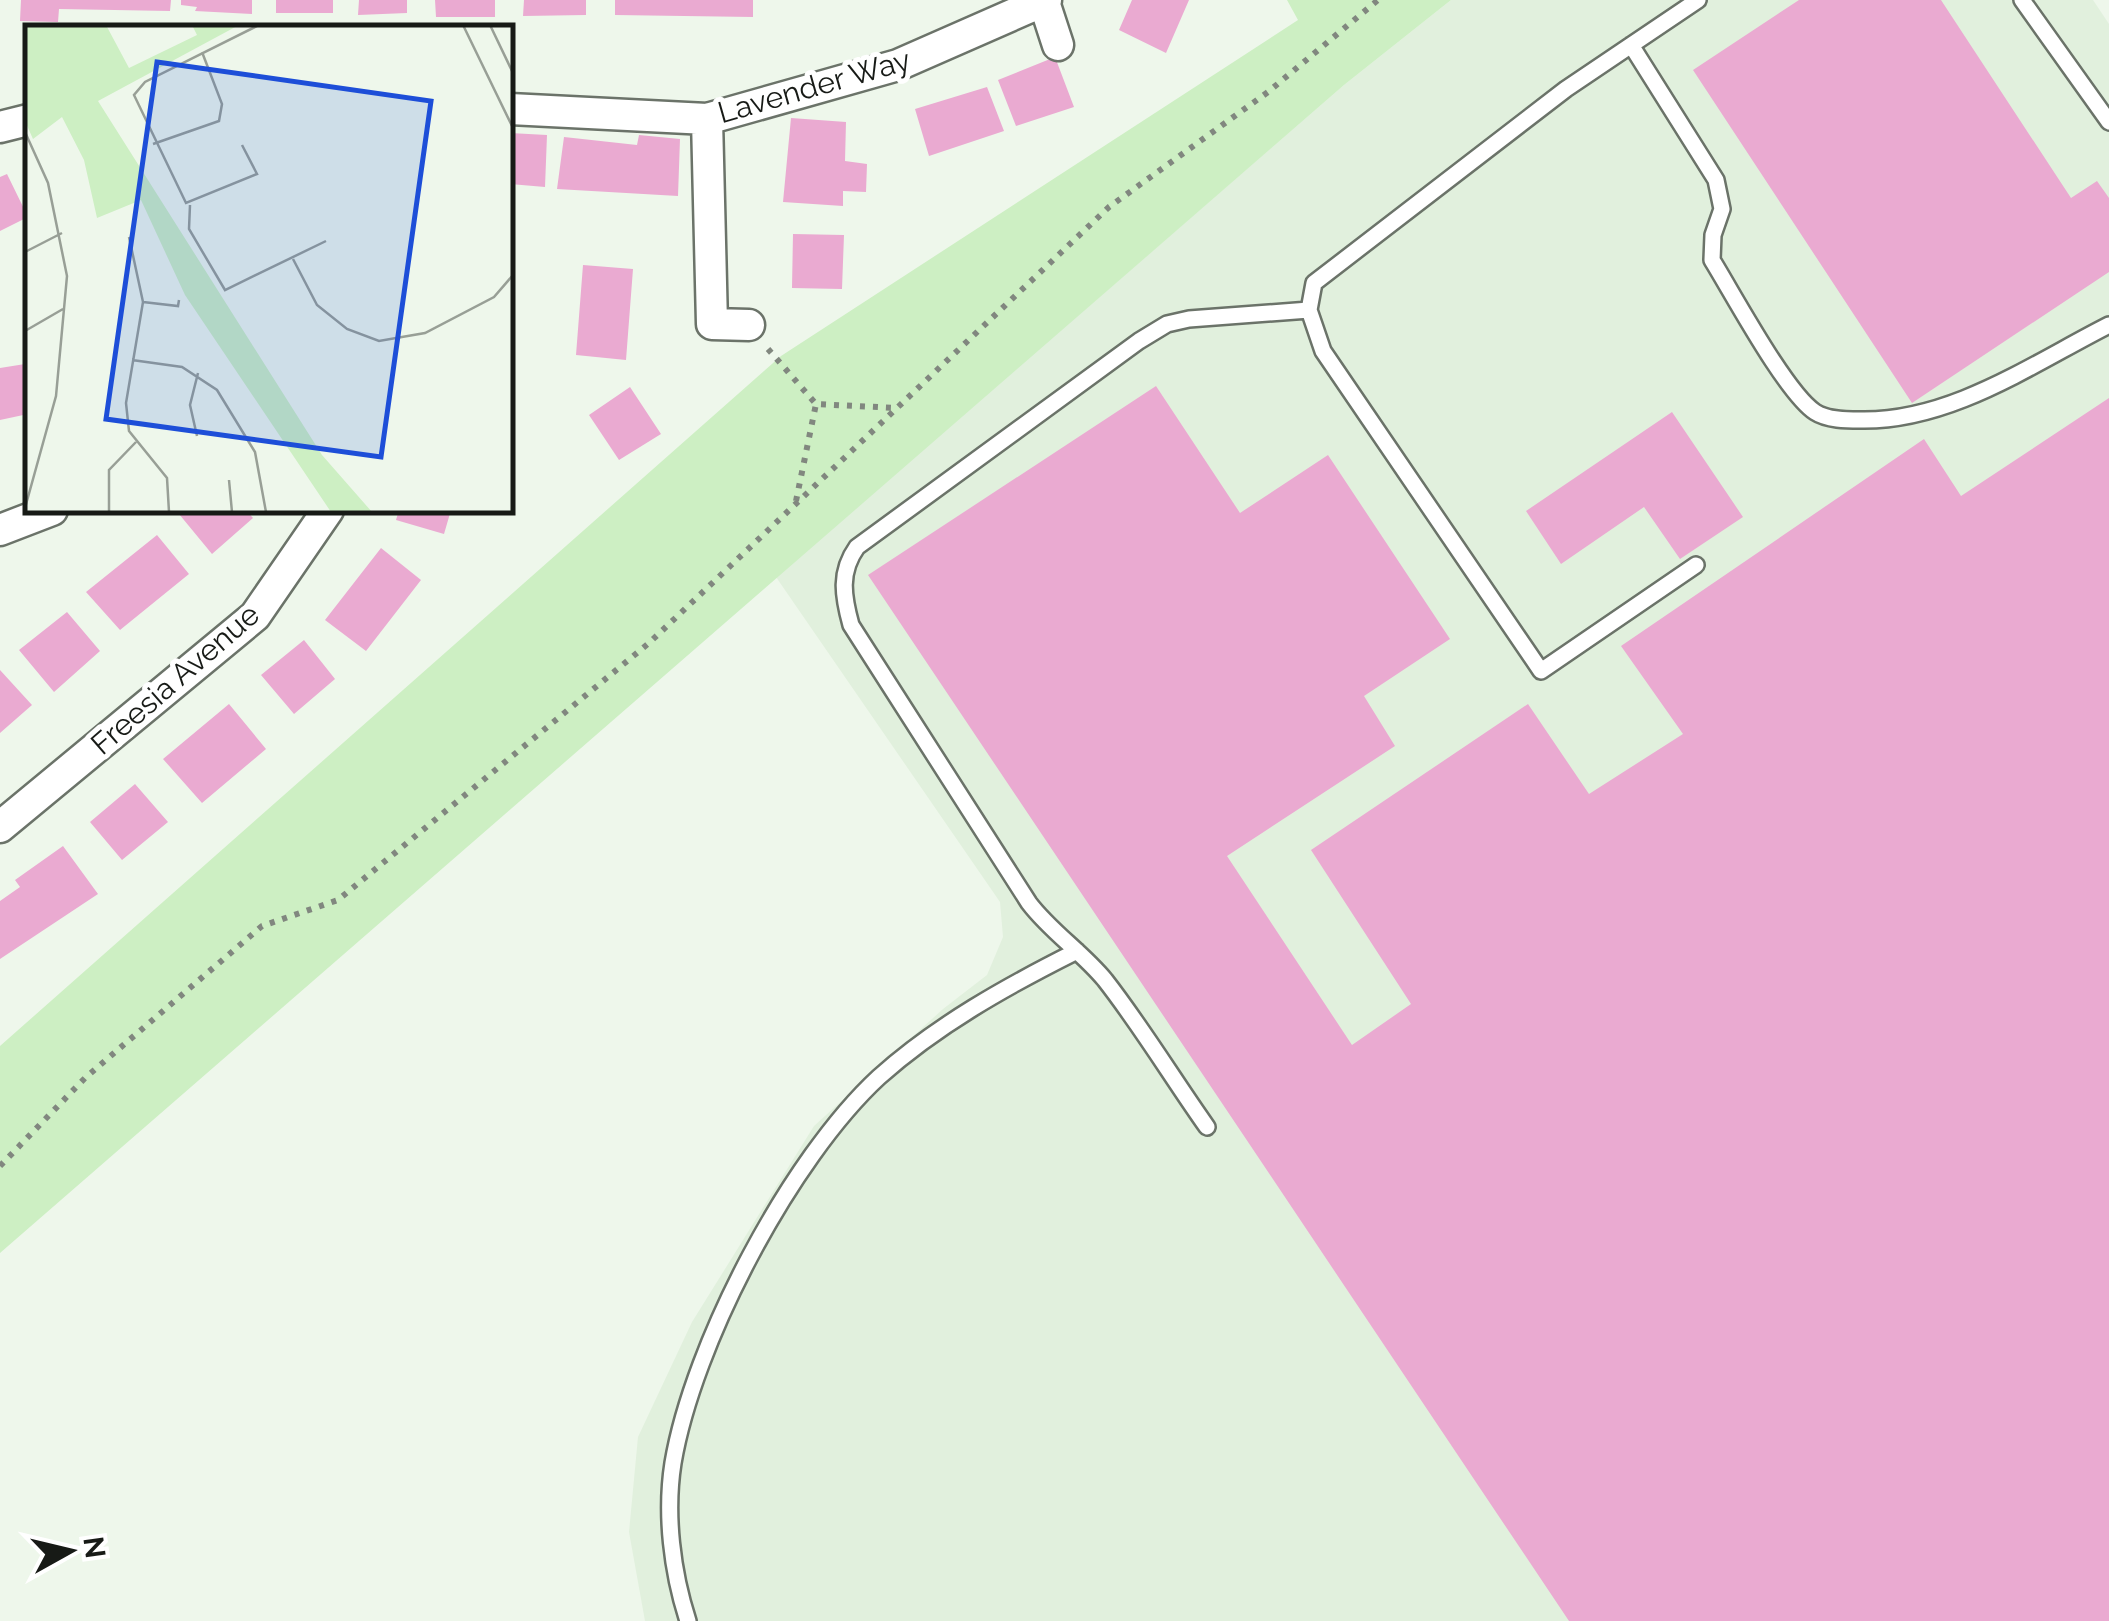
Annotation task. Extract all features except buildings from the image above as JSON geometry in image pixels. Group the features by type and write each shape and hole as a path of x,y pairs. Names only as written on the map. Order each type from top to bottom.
{"street":[{"path":"1045,1 1058,45"},
{"name":"Lavender Way","path":"512,109 708,119 898,65 1045,1"},
{"path":"708,119 712,324 748,325"},
{"path":"0,127 25,121"},
{"path":"0,530 47,512"},
{"name":"Freesia Avenue","path":"0,828 255,616 327,512"}],"lane":[{"path":"1696,564 1541,671 1323,351 1309,310 1314,283 1566,89 1698,0"},
{"path":"2022,0 2109,122"},
{"path":"1632,45 1716,180 1722,209 1712,260 1794,390 1817,413 1862,420 1919,415 1985,389 2109,325"},
{"path":"1206,1127 1104,980 1050,930 1029,903 851,625 844,600 846,561 857,546 1167,324 1309,310"},
{"path":"688,1621 674,1563 673,1464 691,1392 717,1322 782,1201 832,1128 875,1080 921,1041 1024,977 1077,951"}],"path":[{"path":"0,1166 85,1078 262,926 338,900 649,643 1109,207 1268,92 1378,0"},
{"path":"748,325 816,404 897,408"},
{"path":"795,504 816,404"}],"shaded area":[{"path":"1451,0 2093,0 2109,24 2109,1621 645,1621 629,1532 638,1437 692,1322 814,1126 943,1009 987,975 1003,937 1000,902 776,577 1344,85"}],"green space":[{"path":"1287,0 1451,0 1344,85 0,1253 0,1046 781,356 1298,20"}]}
